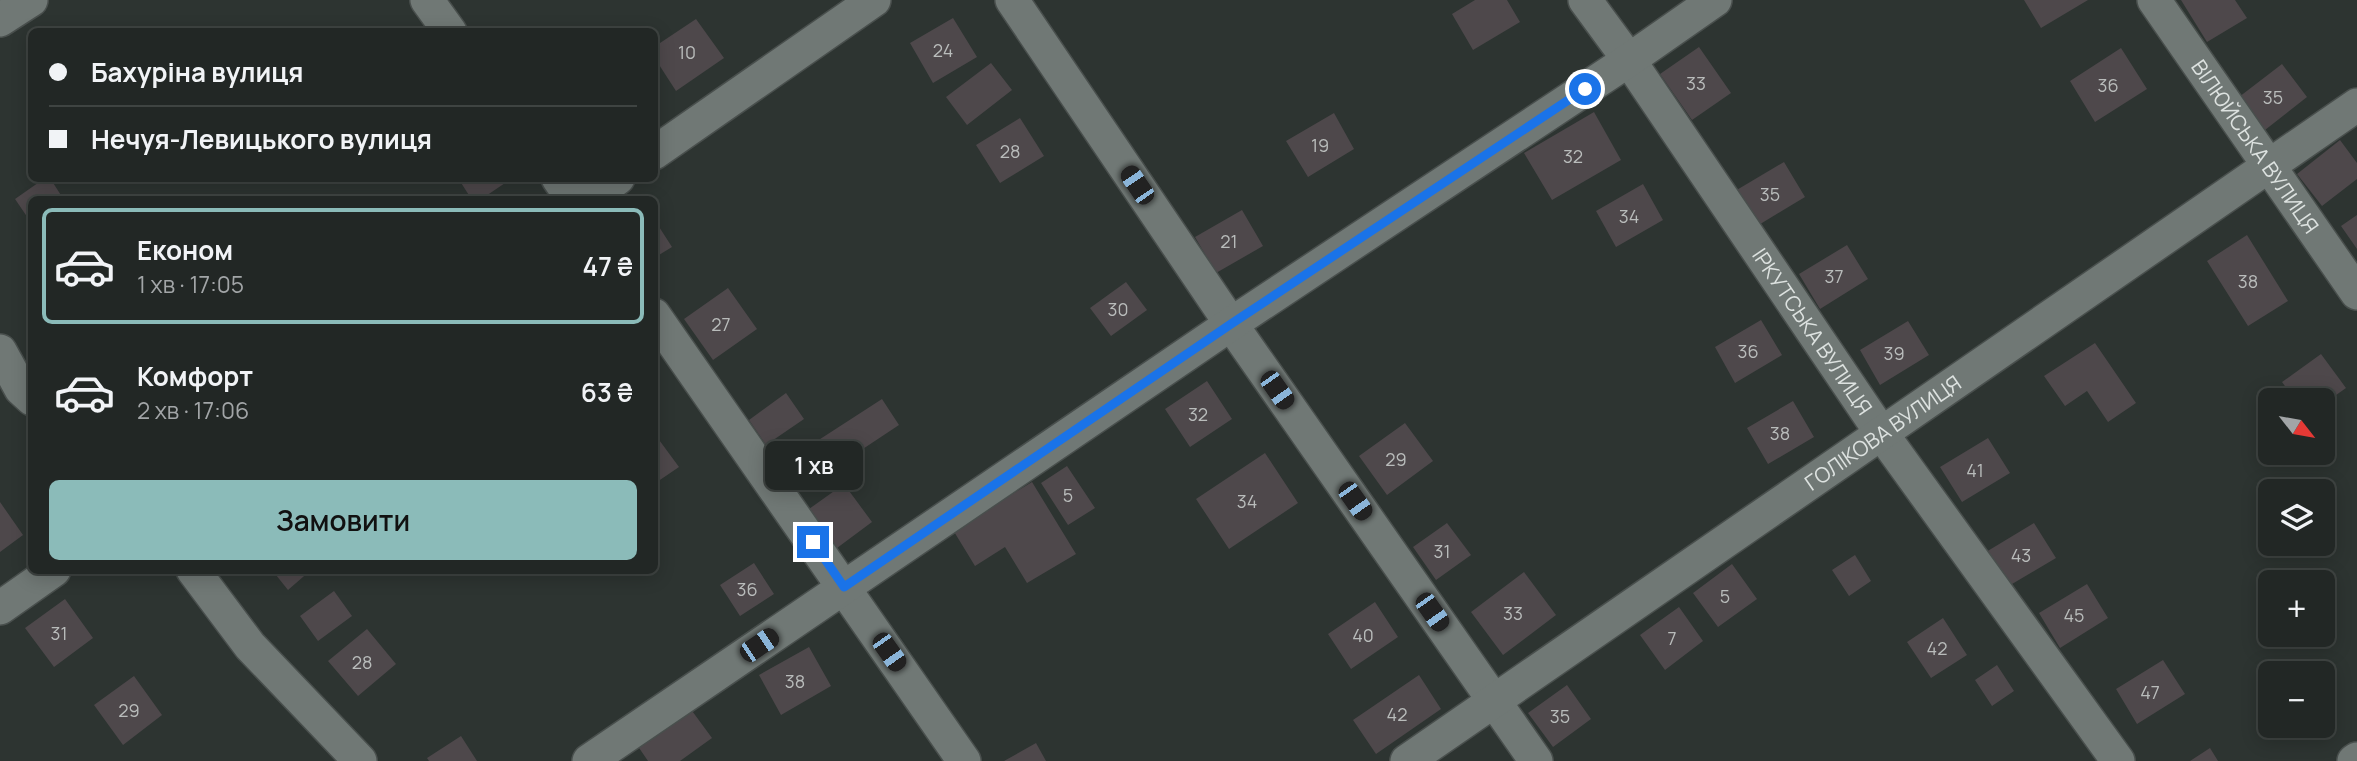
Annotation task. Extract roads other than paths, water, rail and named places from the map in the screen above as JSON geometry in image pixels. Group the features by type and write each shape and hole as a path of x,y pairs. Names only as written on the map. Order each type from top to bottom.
{"street":[{"path":"0,20 31,0"},
{"path":"427,0 447,28"},
{"path":"658,150 874,0"},
{"path":"1012,0 1231,324 1536,761"},
{"name":"ІРКУТСЬКА ВУЛИЦЯ","path":"1585,0 1629,60 1882,434 2118,761"},
{"path":"589,761 1231,324 1715,0"},
{"name":"ВІЛЮЙСЬКА ВУЛИЦЯ","path":"2154,0 2357,293"},
{"name":"ГОЛІКОВА ВУЛИЦЯ","path":"1407,761 2357,105"},
{"path":"593,196 613,182"},
{"path":"658,322 964,761"},
{"path":"0,351 21,389 28,396"},
{"path":"0,608 48,574"},
{"path":"196,574 250,646 360,761"}]}
